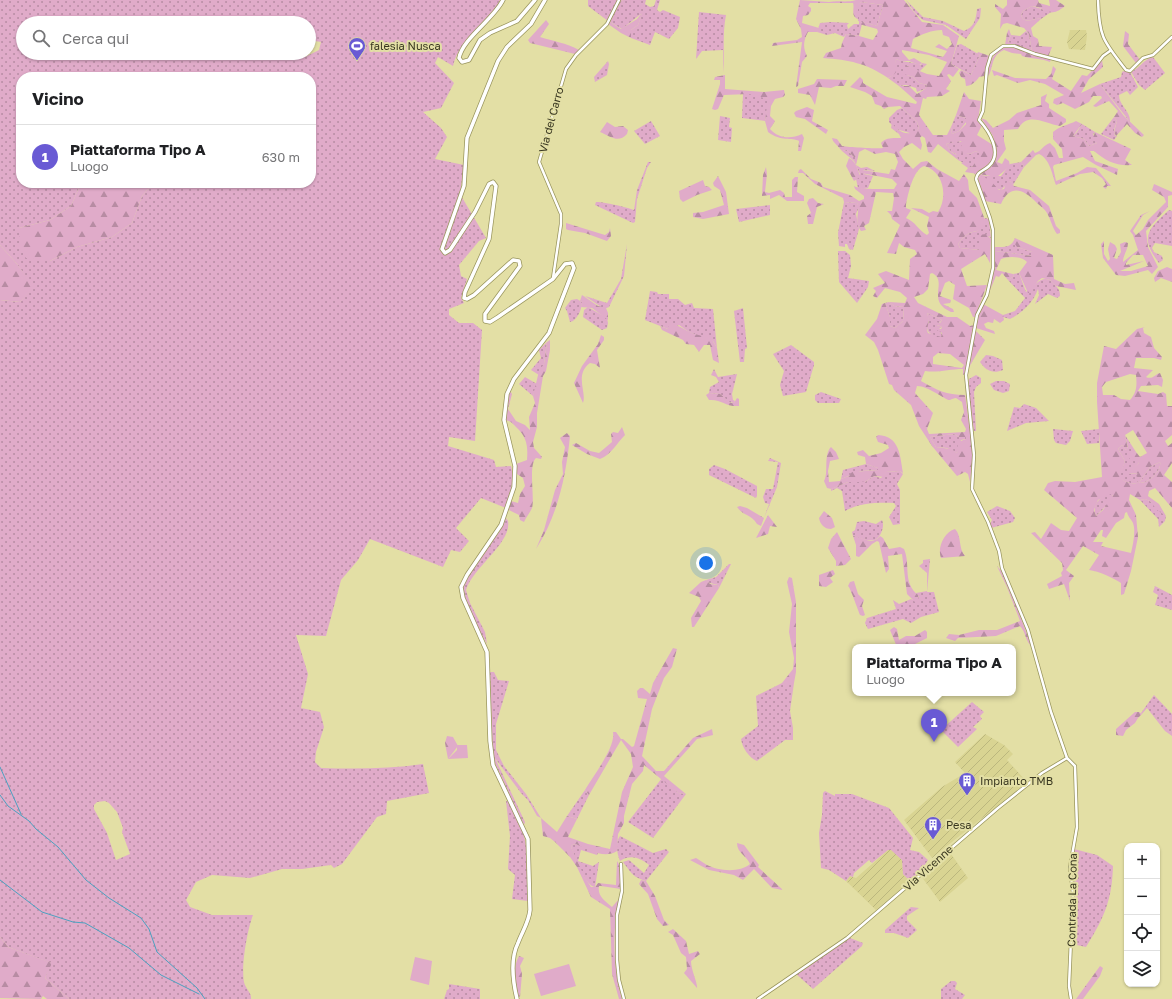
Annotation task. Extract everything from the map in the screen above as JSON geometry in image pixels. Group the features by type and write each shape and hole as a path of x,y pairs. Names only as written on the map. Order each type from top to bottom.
{"main road":[{"path":"503,0 493,14 463,48 460,55 460,62 467,61 480,40 485,36 517,21 535,0"},
{"path":"517,999 513,965 514,952 528,920 530,910 528,839 493,765 490,741 488,652 463,598 461,586 501,525 514,487 515,466 504,420 507,394 514,379 548,333 574,270 574,266 570,263 565,264 553,279 490,322 486,321 485,314 519,269 519,261 513,260 474,295 467,299 464,298 464,292 491,232 496,186 493,182 489,184 475,212 450,250 444,253 442,249 464,186 467,138 498,61 505,50 531,24 545,0"}],"street":[{"name":"Via del Carro","path":"553,279 561,224 561,214 539,162 556,104 561,81 566,69 576,55 607,24 619,0"},
{"path":"1098,0 1099,26 1104,41 1110,51 1126,70 1130,71 1143,58 1153,55 1172,38"},
{"name":"Contrada La Cona","path":"1071,999 1069,986 1073,893 1070,867 1077,827 1077,780 1075,766 1067,758 1051,712 1028,630 1002,568 999,552 988,522 972,489 974,455 966,375 977,315 987,295 993,268 993,230 976,179 980,171 992,163 995,152 992,137 979,120 983,110 987,68 992,55 1003,46 1014,46 1035,54 1093,69 1103,56 1110,51"},
{"name":"Via Vicenne","path":"758,999 848,938 986,818 1042,773 1067,758"},
{"path":"621,864 622,891 617,915 617,960 619,980 624,999"}],"shaded area":[{"path":"1070,30 1086,30 1087,36 1085,50 1069,49 1067,42"},
{"path":"985,734 1004,745 1013,754 1007,760 1027,782 932,858 904,820 942,787 965,773 955,762"},
{"path":"888,850 892,850 902,860 903,874 910,881 876,910 846,881 850,876 856,878"},
{"path":"949,851 968,878 940,902 921,876"}],"green space":[{"path":"0,0 500,0 495,9 462,47 453,66 438,57 435,63 454,83 441,108 423,112 441,128 447,137 435,159 464,165 460,194 486,238 479,241 459,265 461,276 467,279 461,298 464,303 449,309 449,315 459,323 473,323 482,330 475,441 449,437 448,446 494,460 496,467 511,466 512,482 510,493 506,508 481,498 456,528 469,541 460,552 451,550 443,567 370,539 358,560 341,580 326,636 296,635 308,674 301,708 320,712 324,727 316,752 315,762 321,768 385,768 423,764 429,793 387,801 386,814 377,817 342,864 334,868 331,865 302,869 282,869 250,878 212,875 196,882 186,900 190,907 212,915 253,915 247,939 243,967 244,982 251,999 69,999 45,978 51,963 8,947 0,937 0,300 20,302 33,287 17,264 0,245","holes":["105,801 109,803 117,812 130,854 116,860 107,833 94,809 94,805 97,802"]},
{"path":"588,0 618,0 608,21 588,6"},
{"path":"620,0 623,0 618,6 610,22 621,29 637,19 643,11 638,25 631,30 631,38 608,24"},
{"path":"623,0 646,0 645,4 650,7 654,6 656,0 660,0 657,10 660,12 663,10 680,17 678,28 669,39 655,32 650,45 631,38 631,30 638,25 642,13 622,29 610,22 618,6"},
{"path":"800,0 829,2 856,0 904,0 922,22 943,25 959,36 951,64 959,69 953,77 949,74 947,75 951,81 946,89 950,91 942,96 927,97 926,99 923,98 919,115 933,135 947,135 951,127 952,134 959,131 966,124 966,118 956,115 964,92 969,99 981,101 978,120 982,125 977,135 993,145 995,151 993,136 981,118 986,120 993,128 1009,120 1017,113 1041,105 1041,97 1047,94 1045,101 1049,104 1049,108 1066,119 1066,122 1060,126 1032,120 1022,124 1018,129 1004,130 1006,149 997,162 1002,164 1005,158 1009,161 1010,166 997,177 965,172 968,168 961,163 965,161 972,167 981,154 976,151 970,154 959,152 962,144 961,141 946,144 951,152 957,155 958,160 938,144 931,153 928,152 925,138 922,136 920,138 922,145 921,150 912,143 904,147 899,152 903,159 913,169 921,162 927,161 937,169 959,181 964,174 968,180 969,190 977,198 986,223 977,231 966,235 958,244 960,248 980,250 979,235 986,234 991,239 990,263 985,254 961,269 967,286 987,285 975,317 973,317 969,308 953,299 955,285 949,281 945,283 940,296 951,300 950,303 943,304 953,309 954,312 951,312 943,307 939,302 938,297 937,277 932,273 930,274 928,289 923,294 914,297 918,303 947,317 957,317 970,326 974,325 974,329 985,340 965,374 963,375 963,369 934,372 925,371 921,381 952,394 965,395 964,387 973,452 970,482 968,474 965,472 957,476 932,446 919,426 911,405 894,390 892,385 889,384 878,350 874,342 865,335 877,319 882,304 885,303 890,317 890,326 895,328 903,321 904,307 894,306 889,302 905,303 907,298 900,292 885,288 877,298 873,296 876,291 873,288 885,283 878,274 886,271 909,280 910,259 917,254 915,250 904,247 899,243 896,254 887,253 900,225 892,219 891,215 887,211 892,211 894,198 893,193 876,192 869,223 864,226 866,230 861,231 857,220 857,203 844,202 843,198 815,184 803,173 798,173 801,169 811,179 821,183 823,187 850,195 859,201 864,199 864,196 855,189 854,186 867,189 894,189 897,184 892,179 861,173 862,170 889,174 891,169 895,170 898,162 895,154 886,152 875,154 865,149 859,152 858,157 854,157 847,150 842,151 832,138 837,139 842,146 883,148 881,143 885,140 890,138 901,138 899,134 891,128 892,123 897,129 904,133 912,133 919,128 917,122 900,106 888,107 884,109 875,104 872,96 850,87 860,77 863,80 863,83 887,97 916,104 917,102 899,86 909,86 917,94 925,89 927,85 919,83 913,77 904,74 905,68 907,66 927,74 939,76 947,62 929,55 902,50 909,60 914,58 922,63 919,65 909,61 901,61 896,59 896,72 888,78 857,63 823,58 826,53 841,48 846,34 873,40 878,32 877,29 859,24 859,21 877,26 883,5 861,2 858,5 858,19 853,14 853,3 810,3 808,6 811,8 811,11 808,15 803,16 802,23 819,28 819,30 817,32 808,32 806,35 804,44 807,56 802,62 798,86 796,87 802,42 772,46 773,43 797,40 802,37 801,29 796,19","holes":["942,30 943,35 949,37 952,44 947,49 939,44 935,47 947,51 943,57 911,48 913,39 920,35","924,166 931,169 936,173 942,185 943,199 938,212 933,211 929,213 922,209 911,208 929,217 927,226 929,233 927,235 906,218 911,210 906,208 908,195 917,172","927,313 942,320 940,323 936,322 935,324 942,327 941,329 935,329 942,333 941,337 928,333 927,330 929,320","938,353 950,354 964,365 962,368 933,364 933,357","917,386 927,388 948,400 956,398 962,402 964,412 961,420 966,429 965,432 929,434 927,429 933,413 915,393","954,434 959,437 966,437 966,439 958,442 957,453 951,449 936,447 930,437"]},
{"path":"906,0 923,17 943,21 964,31 972,25 975,20 977,9 981,8 980,18 966,39 946,25 923,20 915,13"},
{"path":"1007,0 1038,0 1039,3 1050,6 1049,0 1056,0 1065,6 1055,12 1047,12 1032,6 1023,11 1021,15 1027,21 1041,19 1031,28 1033,36 1038,39 1039,46 1052,47 1048,57 1032,52 1029,34 1024,28 1007,23 1003,24 1000,29 1001,14 995,7 995,4 1003,9 1007,5"},
{"path":"861,2 883,5 877,26 858,21 857,5"},
{"path":"1032,6 1051,12 1041,19 1027,21 1021,15 1023,11"},
{"path":"699,12 726,15 724,30 723,73 723,50 702,51 696,59"},
{"path":"546,20 549,24 540,37 579,50 575,54 530,43 528,40"},
{"path":"820,23 849,23 847,25 848,29 854,24 862,24 859,36 846,34 844,37 835,33 827,35 817,32"},
{"path":"1009,29 1011,35 1008,42 1020,45 1023,51 1051,59 1050,62 1025,57 1021,54 1004,50 996,56 987,77 990,63 994,55 1005,45"},
{"path":"1026,31 1029,34 1032,52 1008,43 1011,35 1020,36"},
{"path":"1125,31 1129,34 1128,44 1140,60 1136,63 1123,46"},
{"path":"961,44 980,55 971,75 951,64 957,45"},
{"path":"978,52 990,56 984,76 979,77 974,83 966,86 965,79 961,77 959,73 961,70 971,75 980,55 977,54"},
{"path":"1153,57 1165,73 1145,90 1139,85 1131,72"},
{"path":"896,59 921,65 922,63 927,64 919,72 907,66 907,75 913,77 919,83 927,85 925,89 917,92 916,88 906,85 899,86 888,78 895,72"},
{"path":"1102,60 1103,67 1089,79 1081,93 1100,84 1124,116 1144,135 1142,137 1135,133 1127,124 1116,136 1114,132 1117,121 1114,117 1118,111 1109,101 1096,107 1093,106 1102,98 1101,96 1093,96 1089,102 1075,109 1063,103 1057,105 1053,103 1054,99 1064,95 1045,84 1030,80 1018,83 997,75 994,76 992,70 1015,78 1046,79 1051,74 1053,66 1056,69 1052,79 1071,91 1082,75 1087,76"},
{"path":"608,61 609,64 607,75 595,82 594,77"},
{"path":"1126,70 1130,72 1138,87 1130,95 1127,91 1119,95 1121,102 1129,115 1130,122 1100,84 1121,77 1122,72"},
{"path":"725,75 725,89 764,92 784,90 785,95 775,99 771,106 770,116 775,121 770,129 777,135 785,137 794,137 802,134 804,138 801,151 798,151 799,141 777,137 768,132 765,121 768,99 749,94 724,95 718,109 712,109 720,84 720,80 714,80 715,77"},
{"path":"817,79 847,80 844,86 836,86 831,88 819,87 815,105 810,95 798,93 798,89 814,84"},
{"path":"743,94 752,94 769,99 765,121 742,118"},
{"path":"807,107 814,110 812,121 828,130 826,134 805,119 796,117 794,113 796,111"},
{"path":"902,108 917,122 919,128 913,134 896,129 889,122 889,118 897,110"},
{"path":"956,115 966,118 967,121 959,131 952,134 951,127"},
{"path":"720,116 730,118 729,127 732,128 731,142 718,140"},
{"path":"1114,117 1117,121 1114,130 1115,136 1117,136 1114,140 1101,134"},
{"path":"651,121 660,136 645,144 634,131"},
{"path":"1076,121 1082,124 1073,136 1084,139 1089,146 1097,143 1093,138 1095,132 1131,149 1125,160 1132,165 1116,164 1103,158 1094,151 1090,151 1095,161 1118,169 1117,175 1083,157 1054,165 1053,167 1056,181 1077,173 1087,167 1096,168 1111,186 1107,186 1106,189 1103,187 1106,184 1102,178 1093,172 1080,174 1056,185 1046,159 1039,154 1036,155 1024,167 1021,162 1033,150 1035,153 1050,143 1055,148 1059,158 1063,158 1062,149 1053,139 1053,132"},
{"path":"607,122 615,127 623,126 628,130 627,134 624,137 617,139 600,132"},
{"path":"1082,124 1095,132 1093,134 1097,143 1089,146 1084,139 1073,136"},
{"path":"958,141 962,142 963,152 970,154 976,151 982,154 973,166 971,167 958,160 956,154 951,152 946,144"},
{"path":"847,150 854,157 858,157 856,165 861,168 867,167 875,171 863,170 864,174 873,176 868,188 858,188 856,179 860,174 854,161 842,151"},
{"path":"849,158 855,163 860,177 854,181 846,166"},
{"path":"648,162 651,162 647,168 637,199 635,222 633,223 595,205 596,202 622,206 634,210 637,190"},
{"path":"1021,162 1024,167 1013,185 1010,181 1001,190 996,188 991,182 979,176 978,179 974,173 986,176 1001,176 1010,164"},
{"path":"766,167 767,174 765,192 769,193 780,190 784,193 785,197 792,197 792,180 795,177 798,177 797,192 804,196 804,201 787,201 779,195 770,199 770,195 762,196 763,175"},
{"path":"718,176 726,192 729,214 703,219 693,217 693,213 703,212 724,205 720,190 714,186 713,183"},
{"path":"978,176 989,179 999,190 1004,189 1006,183 1010,181 1014,186 1030,190 1049,206 1060,233 1057,234 1045,210 1022,192 1013,191 1008,193 1001,204 985,201"},
{"path":"703,180 705,186 712,190 683,202 680,199 679,191"},
{"path":"1154,184 1172,192 1172,195 1168,196 1168,207 1146,231 1148,247 1158,267 1152,274 1148,270 1125,276 1116,275 1103,258 1101,244 1104,241 1104,254 1108,261 1110,259 1108,249 1110,242 1115,245 1117,249 1114,258 1117,259 1121,252 1120,244 1125,242 1128,243 1123,262 1138,250 1133,235 1130,231 1141,215 1150,211 1143,215 1133,231 1136,235 1143,229 1148,220 1166,202 1164,197 1152,190","holes":["1133,255 1143,255 1148,266 1131,271 1120,271 1144,261 1126,265"]},
{"path":"79,188 149,188 142,196 132,223 112,237 77,247 50,261 26,258 19,244 19,228 50,220 71,206"},
{"path":"813,198 818,203 824,204 817,207 813,224 808,224 807,216 811,213 807,203 809,199"},
{"path":"844,202 857,203 859,207 856,214 859,229 853,250 849,249 847,244 845,244 845,247 839,246 838,233"},
{"path":"770,205 770,215 739,222 736,209"},
{"path":"1169,210 1172,211 1172,246 1155,243 1152,248 1154,252 1162,256 1163,260 1159,263 1149,246 1149,234 1151,228"},
{"path":"985,218 989,219 991,239 989,236 980,243 980,250 960,248 958,244 964,236 977,231"},
{"path":"566,223 605,235 609,232 610,228 611,236 607,241 585,233 568,230 566,229"},
{"path":"1015,238 1017,239 1017,247 1032,252 1032,256 995,251 995,247 1005,247 1012,244"},
{"path":"1017,239 1053,255 1054,279 1065,284 1074,283 1076,290 1056,286 1050,280 1042,278 1038,281 1030,293 1028,293 1019,273 1027,262 1022,259 1011,257 1001,259 996,270 1013,274 1014,276 1008,280 1002,273 999,277 996,276 988,295 995,251 1032,256 1032,252 1017,247 1015,244"},
{"path":"627,244 624,276 609,307 604,309 585,296 607,303 621,279"},
{"path":"0,245 17,264 34,287 20,302 0,300"},
{"path":"838,251 845,251 850,255 851,266 848,278 869,281 868,287 857,303 839,282"},
{"path":"1167,267 1172,269 1172,282 1161,278 1155,282 1154,278 1158,271"},
{"path":"1019,273 1026,292 1040,281 1047,279 1057,288 1060,296 1057,298 1048,294 1035,304 1039,295 1038,289 1033,299 1023,310 1010,319 1003,317 1003,315 1015,311 1025,298 1008,280 1014,276 1013,274"},
{"path":"650,291 657,292 658,294 669,294 669,299 678,299 685,305 692,303 694,308 713,309 717,348 713,341 689,332 679,325 668,329 645,320"},
{"path":"582,295 598,306 606,308 608,320 592,308 581,307 582,302 580,301"},
{"path":"577,299 582,302 581,308 577,317 570,322 565,308 571,300"},
{"path":"889,302 894,306 904,307 903,321 895,328 890,326 890,317 885,303"},
{"path":"983,304 1003,315 1004,320 1000,323 994,319 993,323 988,322 984,324 986,328 994,331 995,334 976,328 978,316"},
{"path":"588,307 607,318 607,328 602,330 583,317 584,310"},
{"path":"743,308 747,348 745,349 744,362 740,362 734,311"},
{"path":"927,313 942,320 937,325 942,327 939,329 942,335 941,338 932,335 928,331 927,326 929,322"},
{"path":"668,323 695,334 711,338 717,348 719,363 713,360 710,345 704,345 699,352 694,345 686,344 683,340 662,330 660,326 668,329"},
{"path":"1145,327 1143,328 1144,333 1151,337 1154,348 1162,357 1161,360 1154,358 1136,358 1134,368 1153,370 1146,377 1152,377 1160,373 1163,380 1162,387 1158,385 1141,386 1138,391 1158,394 1163,392 1166,394 1167,406 1172,406 1172,435 1165,441 1168,446 1172,443 1172,463 1164,475 1172,482 1172,508 1155,488 1149,491 1148,496 1159,504 1166,516 1157,510 1150,501 1145,499 1140,500 1130,494 1129,500 1136,515 1138,537 1131,571 1124,594 1121,595 1121,583 1101,573 1089,570 1099,555 1083,546 1066,570 1074,576 1069,583 1070,601 1064,584 1049,589 1047,584 1062,576 1062,563 1031,533 1035,532 1041,539 1051,523 1061,530 1069,531 1077,518 1044,490 1048,483 1055,481 1075,482 1102,477 1097,383 1104,346 1116,349 1137,329","holes":["1130,374 1136,375 1136,388 1130,400 1121,399 1114,395 1103,395 1102,387 1106,382","1133,430 1147,453 1140,457 1136,452 1127,455 1130,459 1139,463 1127,474 1139,473 1136,476 1139,478 1137,483 1127,482 1120,476 1125,461 1118,449 1122,445 1126,450 1128,449 1125,435","1160,462 1157,473 1143,483 1139,483 1150,467","1111,494 1113,495 1103,510 1096,516 1094,510 1098,500","1127,512 1134,527 1134,538 1131,553 1101,546 1103,542 1093,542 1101,530 1103,530 1102,536 1106,538 1116,523 1124,518 1125,513"]},
{"path":"601,335 604,337 604,340 597,350 600,368 595,364 590,363 585,368 583,373 583,403 574,383 582,366 598,344"},
{"path":"550,340 550,350 546,371 543,376 537,413 537,427 533,442 534,448 542,457 541,459 536,458 532,467 533,503 532,508 524,522 520,520 519,515 509,510 511,501 518,503 520,494 525,486 523,478 517,474 516,464 527,460 527,450 525,438 520,431 511,422 505,420 507,397 510,391 512,394 508,409 516,421 525,425 530,430 529,417 535,403 533,396 539,371 544,364 547,342"},
{"path":"547,342 544,364 539,375 531,370 541,358 539,350"},
{"path":"791,345 814,362 814,365 806,392 783,396 780,385 784,371 773,354"},
{"path":"986,355 1002,360 1003,370 993,372 985,368 980,362"},
{"path":"714,369 718,377 737,374 732,394 733,400 735,401 734,403 729,402 720,394 709,393 710,387 719,382 716,377 711,375"},
{"path":"976,375 981,378 981,383 976,387 974,392 976,431 974,431 968,389 969,379"},
{"path":"525,377 537,384 533,396 519,384"},
{"path":"996,381 1004,381 1010,384 1009,391 1003,393 994,390 990,384"},
{"path":"821,392 841,399 839,403 818,403 815,400 815,395"},
{"path":"709,393 720,394 731,403 734,403 737,398 739,399 739,406 709,400 706,395"},
{"path":"1024,404 1036,408 1049,421 1026,423 1007,431 1014,407 1020,408"},
{"path":"622,427 625,435 611,452 600,459 587,454 572,445 576,443 590,451 599,453 612,442 611,434 613,432 618,433"},
{"path":"1053,429 1073,431 1070,441 1066,445 1056,443 1054,440"},
{"path":"1099,429 1099,443 1087,444 1081,431"},
{"path":"567,433 570,436 560,495 550,523 536,549 544,530 555,490 563,474 562,462 565,447 560,438"},
{"path":"954,434 959,437 966,437 966,439 961,440 957,453 947,448 936,447 930,437"},
{"path":"878,435 885,436 895,443 900,454 903,473 900,471 886,472 885,477 874,476 865,482 848,482 831,489 827,488 824,481 827,455 831,447 836,452 839,459 830,461 828,471 829,482 840,481 841,479 849,476 852,472 878,470 878,468 866,464 865,457 858,455 857,452 863,450 869,456 881,453 889,448 888,445 878,442 876,437"},
{"path":"1125,435 1136,452 1132,454 1139,463 1129,474 1139,473 1140,478 1137,483 1127,482 1122,480 1119,476 1125,461 1118,449 1122,445 1126,450 1128,448"},
{"path":"770,458 781,463 777,487 764,518 769,504 765,503 763,497 766,489 773,489 778,462 768,461"},
{"path":"1160,462 1159,469 1154,476 1143,483 1139,483 1150,467"},
{"path":"866,464 878,468 878,470 861,471 841,479 843,470"},
{"path":"714,465 725,469 757,486 756,498 709,475 709,469"},
{"path":"900,471 903,474 897,484 900,490 900,524 893,525 889,517 896,506 894,503 856,506 845,511 842,491 837,488 831,491 831,489 848,482 865,482 874,476 881,478 886,472"},
{"path":"1113,494 1111,501 1096,516 1095,508 1097,502 1102,497"},
{"path":"1145,499 1150,501 1166,516 1165,521 1159,527 1158,519 1140,500"},
{"path":"740,506 747,508 764,518 761,526 739,510 737,507"},
{"path":"997,506 1010,511 1015,518 1013,522 991,528 990,524 992,520 987,512"},
{"path":"824,511 832,518 835,527 829,529 821,524 819,518"},
{"path":"768,515 777,527 770,526 768,534 756,538"},
{"path":"506,518 508,521 508,529 504,538 470,581 466,590 470,603 485,632 487,644 470,613 464,596 464,581 499,532"},
{"path":"882,520 882,531 877,539 866,540 853,536 852,532 855,530 857,522 864,521 876,524"},
{"path":"955,529 959,535 961,549 965,556 941,558 940,550 942,541 948,533"},
{"path":"837,532 851,559 845,565 836,566 836,561 828,548 831,539"},
{"path":"853,536 870,541 877,539 880,536 883,538 889,549 900,547 904,549 907,561 908,579 913,590 918,595 919,601 915,602 907,594 902,554 888,556 889,569 886,573 879,542 877,541 872,544 859,557 856,556 856,545"},
{"path":"930,559 927,592 934,592 939,612 921,617 911,623 903,619 868,629 865,623 867,618 896,609 893,600 899,604 919,597 916,593 927,591 927,573 919,566 923,563 923,560"},
{"path":"729,564 731,564 719,588 718,585 707,582 706,580 716,577"},
{"path":"997,566 1004,574 1032,647 1020,626 996,636 958,638 955,641 946,638 949,634 959,635 979,630 997,630 1020,621"},
{"path":"833,570 835,574 830,578 833,582 826,587 819,586 819,575"},
{"path":"789,577 792,578 796,602 796,672 794,683 782,683 793,669 794,658 789,632 792,604 787,582"},
{"path":"706,580 710,584 718,585 719,588 694,627 692,627 691,618 701,601 699,597 689,593 701,582"},
{"path":"854,581 858,594 864,600 862,606 865,615 863,616 860,615 848,586 850,582"},
{"path":"1155,586 1172,595 1172,610 1155,605 1158,595 1153,592"},
{"path":"894,627 897,629 899,640 906,636 915,636 925,630 927,632 927,638 915,644 896,644 890,630"},
{"path":"673,648 677,649 672,667 664,678 652,709 642,756 656,771 664,771 693,738 712,729 713,735 697,739 664,776 686,794 678,793 644,765 643,771 632,784 624,816 624,823 618,834 617,851 602,854 596,853 576,844 572,845 571,847 584,876 591,887 595,887 598,883 616,885 617,861 620,866 621,889 599,886 600,895 612,907 619,899 615,924 614,949 622,999 619,999 612,974 610,909 591,897 577,867 570,857 550,838 543,836 541,818 557,832 567,816 577,819 568,837 588,844 610,849 622,792 633,767 631,754 621,740 589,795 585,790 608,753 613,738 613,732 616,732 621,739 632,747 634,746 647,699 638,698 637,691 640,688 643,688 650,694 653,683"},
{"path":"490,672 494,672 498,680 509,681 496,724 496,750 504,766 526,794 541,818 537,816 528,800 495,758 525,822 524,825 493,759"},
{"path":"782,683 794,683 790,711 793,728 793,740 785,740 757,761 754,760 746,752 741,739 758,726 756,696"},
{"path":"1154,695 1172,714 1172,736 1165,731 1147,708 1142,714 1141,713"},
{"path":"972,702 984,712 980,716 982,719 973,727 977,729 958,747 941,730"},
{"path":"1135,712 1142,714 1135,723 1126,730 1123,736 1116,735 1116,729"},
{"path":"447,736 453,737 458,746 448,759 445,743"},
{"path":"457,745 467,745 468,758 448,759 457,750"},
{"path":"662,778 678,793 686,794 653,838 628,822"},
{"path":"585,790 589,795 577,819 567,816"},
{"path":"825,791 835,796 835,794 852,794 889,808 913,838 910,850 919,852 928,860 920,872 910,881 903,874 902,860 891,850 888,850 872,863 869,860 854,873 853,877 850,876 846,881 829,870 821,868 819,833 823,793"},
{"path":"506,801 508,801 524,835 526,846 528,901 512,899 515,875 508,869 510,836"},
{"path":"620,836 653,853 666,849 669,852 646,881 633,874 623,862 629,860 644,873 649,865 642,860 632,857 620,861 617,841"},
{"path":"737,843 744,845 759,865 758,867 783,890 772,888 754,869 743,880 734,875 709,870 690,860 696,858 717,869 741,869 750,864 740,852"},
{"path":"576,844 598,853 597,855 581,850 578,861 593,866 599,862 595,887 591,885 584,877 578,864 571,847 572,845"},
{"path":"1074,849 1097,855 1113,866 1111,889 1106,909 1098,927 1086,947 1072,944 1074,894 1071,865"},
{"path":"641,880 646,881 655,896 664,920 669,925 663,926 657,919 648,894 639,884"},
{"path":"911,907 919,908 907,916 907,920 917,930 908,938 894,933 885,933 885,930"},
{"path":"673,929 686,941 689,954 698,951 700,954 691,961 697,988 684,973 687,969 686,957 681,953 673,935 668,932"},
{"path":"0,937 8,947 52,963 45,978 69,999 47,999 43,996 41,999 0,998"},
{"path":"850,938 863,943 862,946 813,989 796,974"},
{"path":"519,956 524,958 520,966 522,974 520,997 517,995 515,975"},
{"path":"415,957 432,961 429,985 410,980"},
{"path":"569,964 576,986 541,996 534,974"},
{"path":"1100,966 1103,968 1100,976 1083,999 1076,999"},
{"path":"951,981 955,981 957,983 955,989 965,995 962,999 941,999 941,989"},
{"path":"449,984 480,989 480,999 444,999 447,990 449,989"}],"waterway":[{"path":"0,767 21,814"},
{"path":"0,795 8,806 29,821 36,829 58,847 86,880 109,898 141,918 149,929 157,952 197,988 205,999"},
{"path":"0,880 42,912 73,922 85,923 129,948 161,975 199,994"}],"place":[{"name":"falesia Nusca","path":"357,61"},
{"name":"Piattaforma Tipo A","path":"934,742"},
{"name":"Impianto TMB","path":"967,796"},
{"name":"Pesa","path":"933,840"}]}
